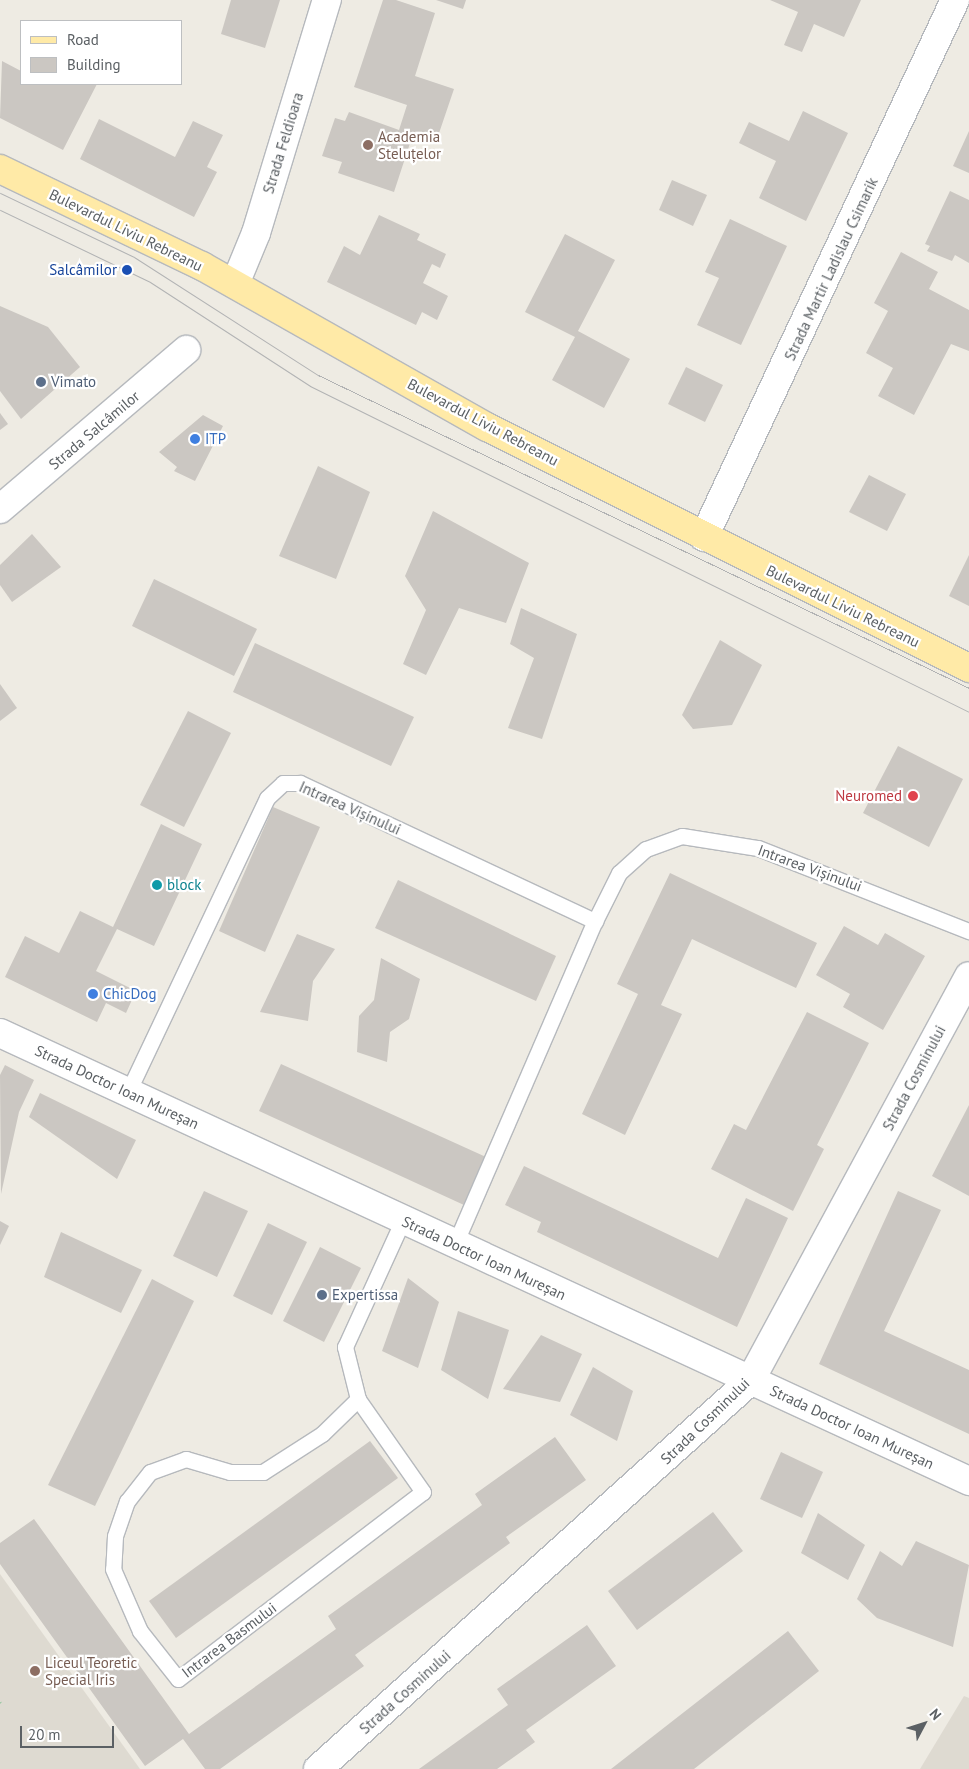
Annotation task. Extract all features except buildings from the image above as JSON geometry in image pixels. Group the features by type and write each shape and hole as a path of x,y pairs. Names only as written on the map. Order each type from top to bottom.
{"main road":[{"name":"Bulevardul Liviu Rebreanu","path":"0,169 235,284 487,427 969,668"}],"street":[{"name":"Strada Feldioara","path":"235,284 256,233 327,0"},
{"name":"Strada Martir Ladislau Csimarik","path":"704,537 955,0"},
{"name":"Strada Salcâmilor","path":"0,509 186,350"},
{"name":"Strada Cosminului","path":"318,1769 750,1381 969,976"},
{"name":"Strada Doctor Ioan Mureșan","path":"0,1033 969,1481"}],"lane":[{"name":"Intrarea Vișinului","path":"128,1092 267,798 283,783 300,783 595,921"},
{"name":"Intrarea Vișinului","path":"455,1244 595,921 619,873 646,849 682,836 758,848 969,931"},
{"name":"Intrarea Basmului","path":"358,1399 322,1434 263,1472 230,1472 186,1459 150,1472 127,1501 115,1536 113,1569 140,1631 178,1679 423,1492 358,1399 345,1347 403,1220"}],"shaded area":[{"name":"Liceul Teoretic Special Iris","path":"0,1574 140,1769 0,1769"},
{"path":"964,1696 969,1698 969,1769 920,1769"}],"tram line":[{"path":"0,193 134,257 318,375 969,688"},
{"path":"0,210 150,282 310,386 969,712"}],"place":[{"name":"Academia Steluțelor","path":"368,145"},
{"name":"Salcâmilor","path":"127,270"},
{"name":"Vimato","path":"41,382"},
{"name":"ITP","path":"195,439"},
{"name":"Neuromed","path":"913,796"},
{"name":"block","path":"157,885"},
{"name":"ChicDog","path":"93,994"},
{"name":"Expertissa","path":"322,1295"},
{"name":"Liceul Teoretic Special Iris","path":"35,1671"}]}
